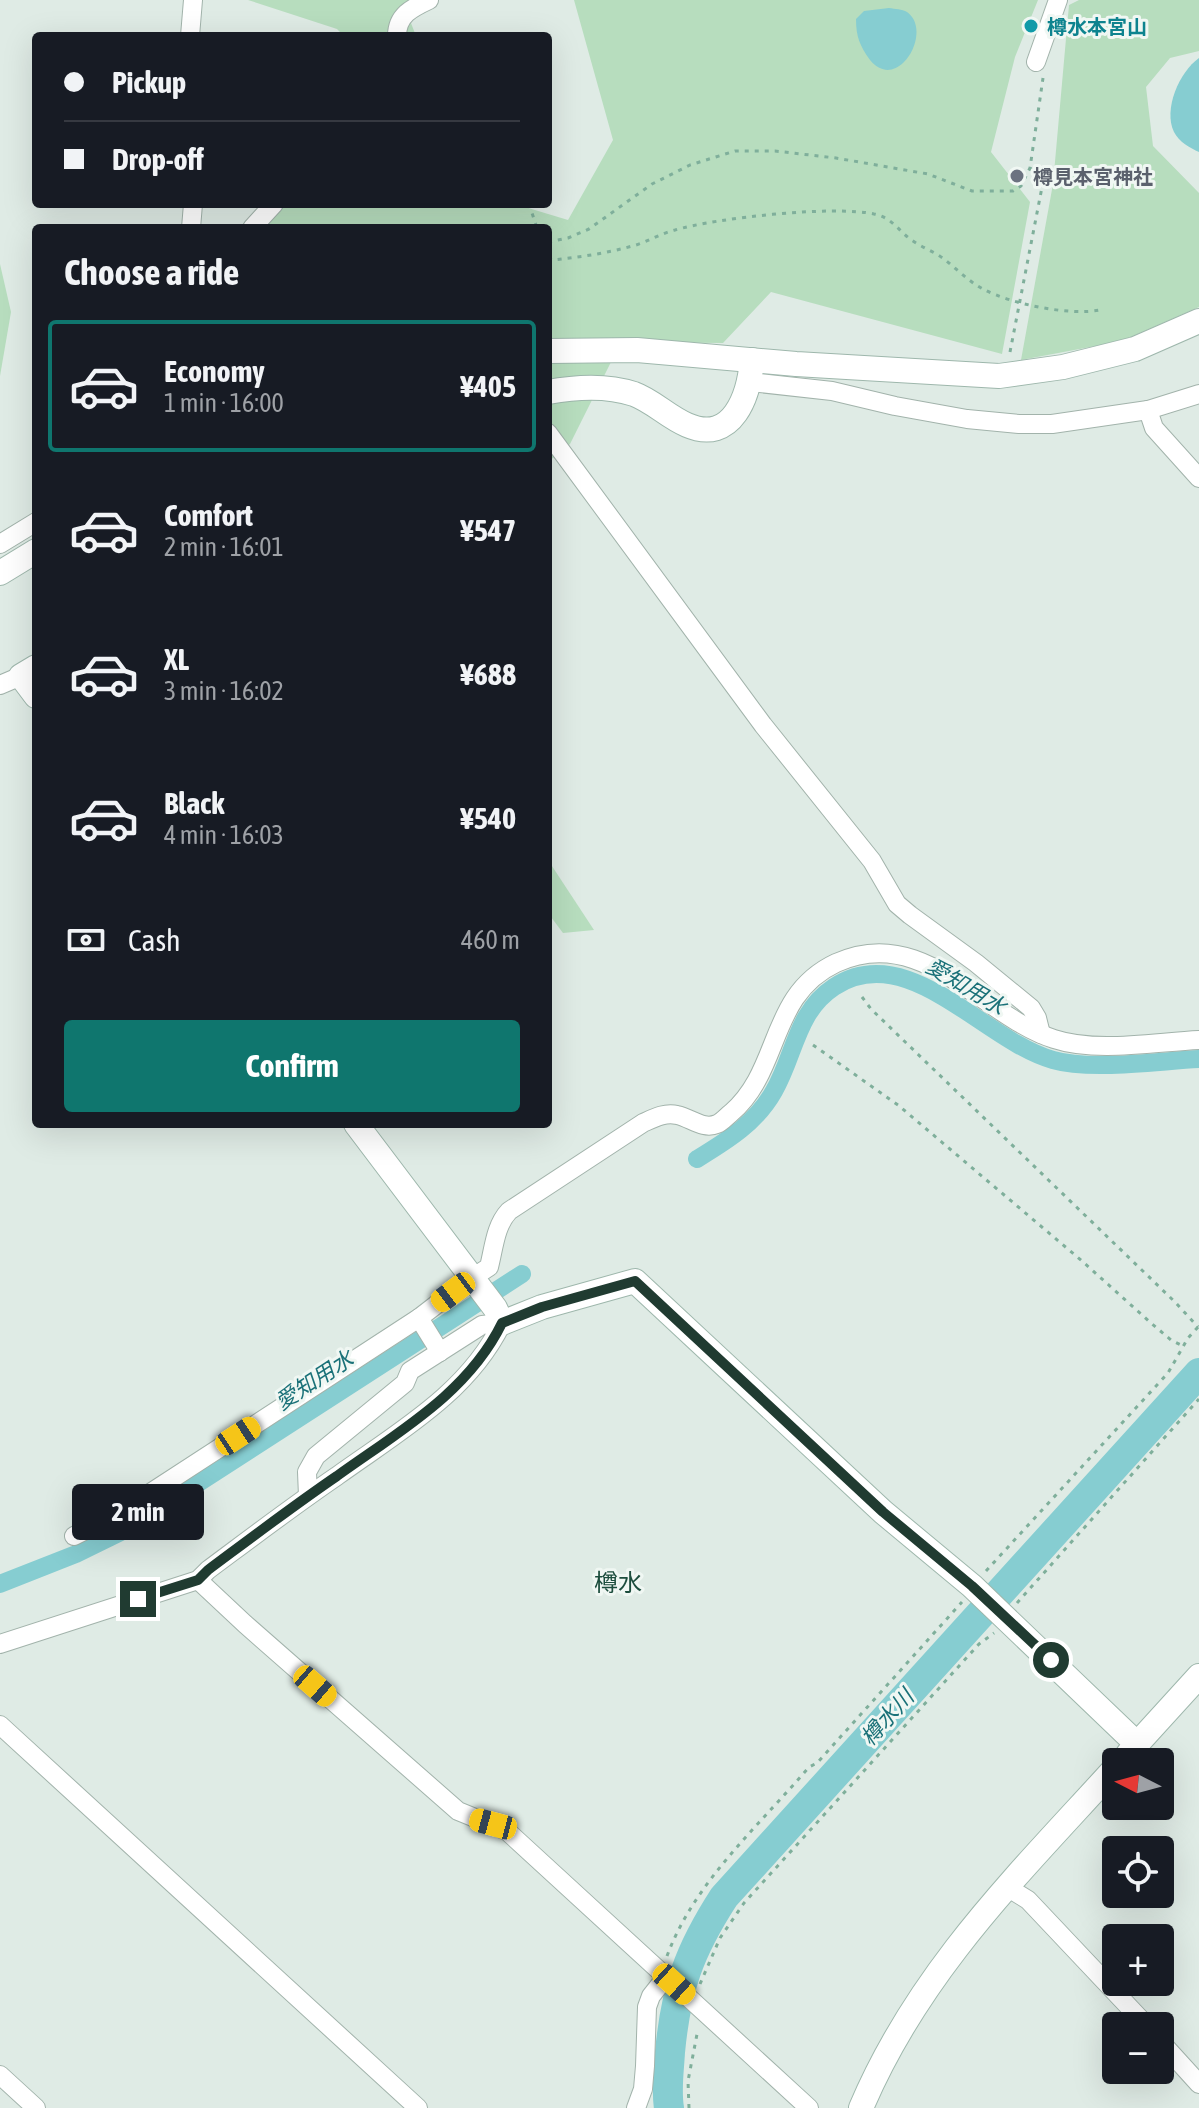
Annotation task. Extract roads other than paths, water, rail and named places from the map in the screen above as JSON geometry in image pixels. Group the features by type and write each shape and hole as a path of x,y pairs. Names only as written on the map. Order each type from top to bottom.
{"street":[{"path":"190,32 193,0"},
{"path":"397,32 398,23 404,14 429,0"},
{"path":"1036,62 1058,0"},
{"path":"256,224 270,208"},
{"path":"751,371 999,376 1063,367 1135,349 1199,321"},
{"path":"552,351 637,350 751,371 895,406 967,419 1019,424 1052,424 1148,410 1199,394"},
{"path":"552,392 614,389 657,405 686,425 704,429 718,427 734,416 744,401 751,371"},
{"path":"1148,410 1154,428 1199,478"},
{"path":"552,438 745,701 872,861 897,904 1031,1008 1041,1034"},
{"path":"0,544 32,524"},
{"path":"0,573 32,553"},
{"path":"19,676 32,691"},
{"path":"74,1536 118,1514 473,1280 489,1267 498,1228 509,1211 643,1123 661,1114 676,1115 706,1126 718,1124 739,1106 754,1087 790,1004 802,987 836,963 871,954 913,958 935,967 1041,1034 1080,1045 1199,1040"},
{"path":"0,1644 198,1580 308,1496 437,1404 476,1364 494,1339 498,1315 359,1128"},
{"path":"308,1496 307,1472 316,1456 405,1383 410,1371 498,1315 542,1307 635,1281 883,1512 972,1586 1137,1744"},
{"path":"419,1318 440,1352"},
{"path":"198,1580 458,1811 507,1831 809,2108"},
{"path":"1133,1748 1199,1676"},
{"path":"0,1725 418,2108"},
{"path":"861,2108 902,2024 929,1982 1007,1887 1102,1782"},
{"path":"1007,1887 1028,1900 1134,2012"},
{"path":"636,2108 643,2089 647,2007 651,1996 666,1977"},
{"path":"1174,2056 1199,2084"},
{"path":"0,2075 36,2108"}],"water":[{"path":"889,8 907,12 917,32 909,56 891,70 881,68 870,60 859,41 856,25 856,19 864,11"},
{"path":"1199,58 1199,152 1176,136 1170,113 1179,82"}],"waterway":[{"name":"愛知用水","path":"697,1159 740,1130 767,1102 804,1021 821,997 834,987 862,975 890,975 918,984 1000,1034 1053,1060 1105,1065 1199,1059"},
{"name":"愛知用水","path":"0,1584 76,1554 127,1529 522,1274"},
{"name":"樽水川","path":"669,2108 670,2052 680,1989 693,1953 724,1897 1199,1373"}],"place":[{"name":"樽水本宮山","path":"1031,26"},
{"name":"樽見本宮神社","path":"1017,176"}],"district":[{"name":"樽水","path":"618,1582"}]}
